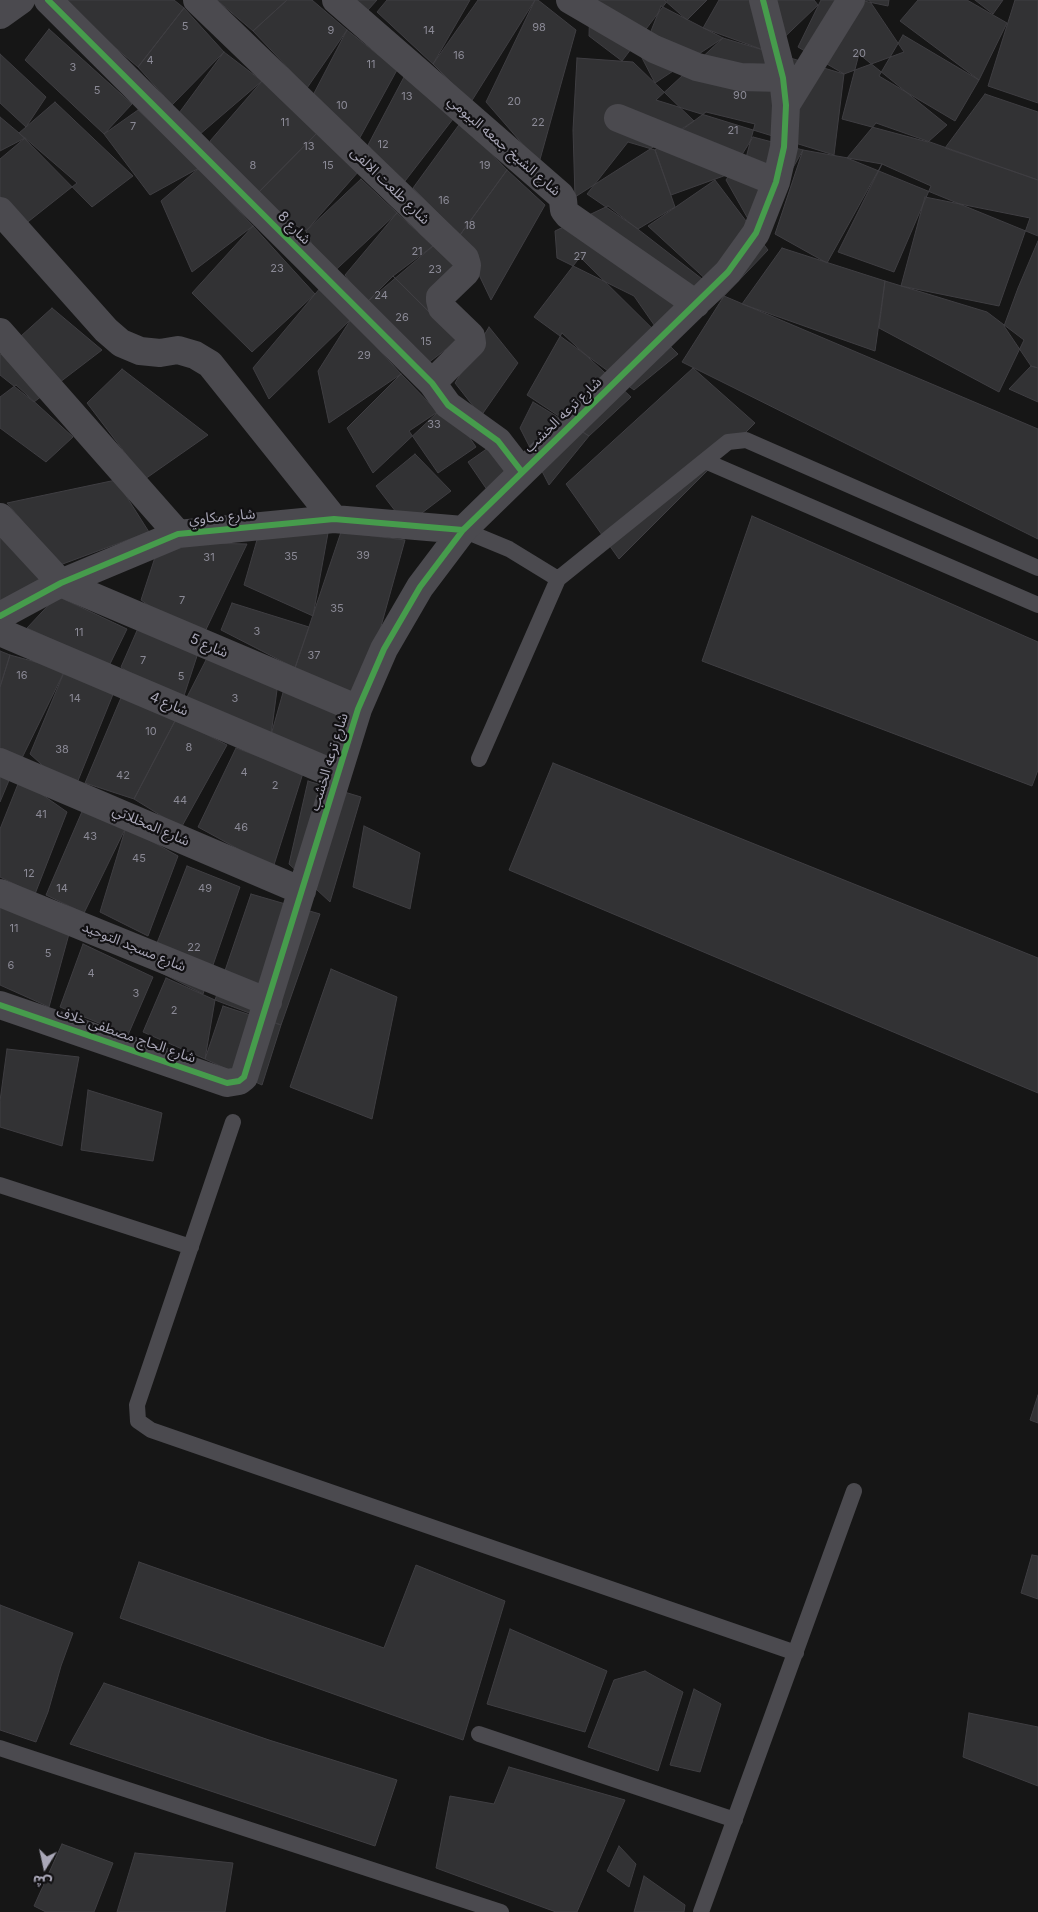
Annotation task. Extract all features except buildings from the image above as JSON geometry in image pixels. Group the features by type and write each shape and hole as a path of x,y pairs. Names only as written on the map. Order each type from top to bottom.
{"street":[{"path":"0,15 21,0"},
{"name":"شارع 8","path":"48,0 432,383 448,405 498,441 522,472"},
{"name":"شارع طلعت الالفى","path":"197,0 465,258 466,272 440,297 440,300 442,308 471,336 472,343 432,383"},
{"name":"شارع الشيخ جمعه البيومي","path":"336,0 560,195 564,200 564,210 568,215 696,304"},
{"path":"570,0 654,49 697,67 740,77 783,78"},
{"name":"شارع ترعه الخشب","path":"244,1077 358,709 384,649 420,587 463,530 728,272 756,233 776,182 784,147 786,105 783,78 763,0"},
{"path":"786,105 851,0"},
{"path":"618,118 776,182"},
{"path":"0,211 106,330 121,343 140,351 160,352 178,350 195,355 210,364 334,519"},
{"path":"0,332 178,534"},
{"path":"0,517 60,582"},
{"name":"شارع مكاوي","path":"0,616 60,582 178,534 334,519 463,530"},
{"name":"شارع 5","path":"60,582 358,709"},
{"name":"شارع 4","path":"0,632 338,775"},
{"name":"شارع المخللاتي","path":"0,762 302,891"},
{"name":"شارع مسجد التوحيد","path":"0,893 268,1002"},
{"name":"شارع الحاج مصطفى خلاف","path":"0,1005 227,1083 239,1081 244,1077"}],"lane":[{"path":"479,759 558,579 728,442 746,440 1038,568"},
{"path":"705,460 1038,605"},
{"path":"463,530 509,549 558,579"},
{"path":"233,1122 137,1405 138,1421 151,1430 796,1653"},
{"path":"0,1185 191,1247"},
{"path":"701,1912 854,1491"},
{"path":"478,1734 735,1820"},
{"path":"0,1748 500,1912"}],"cycle path":[{"path":"48,0 432,383 448,405 498,441 522,472"},
{"path":"0,1005 227,1083 239,1081 244,1077 358,709 384,649 420,587 463,530 728,272 756,233 776,182 784,147 786,105 783,78 763,0"},
{"path":"0,616 61,583 178,534 334,519 463,530"}]}
